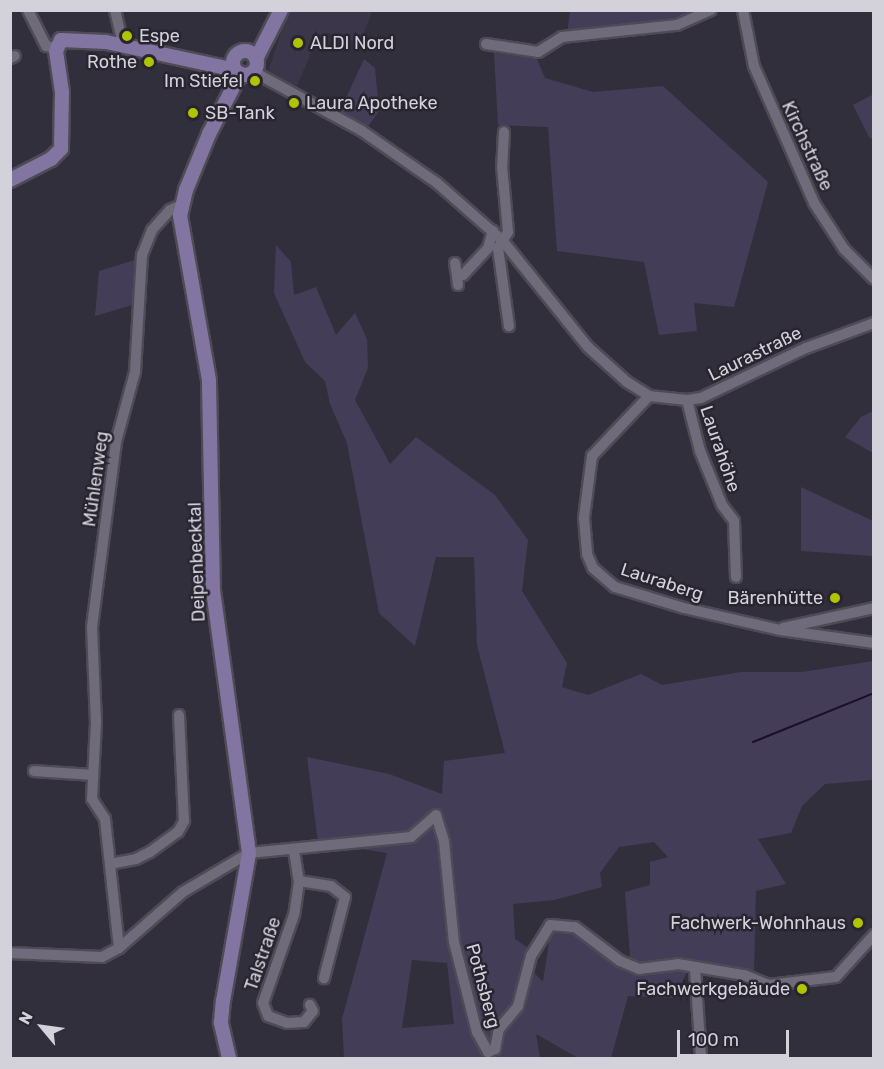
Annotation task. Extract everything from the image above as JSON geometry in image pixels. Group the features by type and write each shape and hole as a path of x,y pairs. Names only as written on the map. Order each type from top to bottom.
{"main road":[{"path":"181,205 209,134 245,64 270,33 281,10"},
{"path":"10,180 51,159 61,149 62,92 56,48 61,40 123,45 210,63 245,64"},
{"name":"Deipenbecktal","path":"181,205 209,380 213,591 249,853 223,1001 221,1022 229,1059"}],"street":[{"path":"27,10 46,46 56,48"},
{"path":"115,10 123,45"},
{"name":"Kirchstraße","path":"743,10 754,66 814,202 844,249 873,279"},
{"path":"486,44 538,52 562,37 656,29 706,12"},
{"name":"Laurastraße","path":"245,64 372,137 429,177 501,240 588,347 627,382 649,396 687,400 718,392 806,348 873,323"},
{"path":"504,132 502,166 509,222 508,232 498,248 509,326"},
{"name":"Mühlenweg","path":"119,948 105,819 92,799 96,723 92,627 116,442 135,372 142,255 156,225 181,205"},
{"path":"455,263 457,280 488,248 492,231"},
{"name":"Lauraberg","path":"649,396 592,456 584,518 587,554 593,568 615,587 628,592 780,630 873,643"},
{"name":"Laurahöhe","path":"687,400 700,451 722,505 734,521 736,577"},
{"name":"Lauraberg","path":"780,630 873,608"},
{"path":"110,864 136,859 150,852 178,832 184,821 179,715"},
{"path":"34,771 93,775"},
{"name":"Pothsberg","path":"294,851 411,837 436,815 444,842 454,942 485,1051 495,1049 499,1029 517,1009 531,956 550,925 575,927 632,967 678,964 695,969 744,975 769,985 826,980 842,973 873,936"},
{"path":"10,953 94,958 119,948 183,892 249,853 294,851"},
{"name":"Talstraße","path":"294,851 299,881 288,941 263,1004 268,1016 287,1023 304,1022 313,1011 310,1005"},
{"path":"299,881 331,886 345,897 324,978"},
{"path":"695,969 701,1059"}],"shaded area":[{"path":"288,10 372,11 360,44 328,33 318,36 297,86 270,74 269,69"},
{"path":"701,10 677,24 567,35 570,11"},
{"path":"494,53 537,59 545,78 593,92 663,86 768,182 734,307 694,303 697,331 659,335 644,262 557,251 548,127 498,125"},
{"path":"364,59 375,68 379,111 367,128 340,111"},
{"path":"872,95 874,137 870,139 853,105"},
{"path":"276,245 291,262 294,295 316,287 336,335 355,313 367,339 368,368 355,400 390,464 416,437 495,495 528,540 522,591 567,663 562,687 588,695 641,674 662,685 741,672 802,672 873,661 873,780 825,784 802,806 791,833 758,839 786,884 756,891 754,972 692,962 674,998 628,996 611,1058 578,1058 536,1034 540,1058 344,1058 342,1019 387,853 318,842 307,757 389,774 442,794 444,761 505,753 477,645 474,557 436,557 415,646 379,613 347,443 330,404 325,381 305,362 274,293","holes":["654,842 668,857 650,862 650,885 625,892 630,955 627,962 569,928 551,928 543,982 523,961 527,947 515,939 513,904 554,900 602,887 600,873 619,847","412,960 447,963 454,1024 402,1028"]},
{"path":"138,259 136,304 95,316 99,271"},
{"path":"873,411 873,453 845,437 861,417"},
{"path":"801,487 873,521 873,556 801,551"}],"waterway":[{"path":"753,742 874,693"}],"place":[{"name":"Espe","path":"127,36"},
{"name":"ALDI Nord","path":"298,43"},
{"name":"Rothe","path":"149,62"},
{"name":"Im Stiefel","path":"255,81"},
{"name":"Laura Apotheke","path":"294,103"},
{"name":"SB-Tank","path":"193,113"},
{"name":"Bärenhütte","path":"835,598"},
{"name":"Fachwerk-Wohnhaus","path":"858,923"},
{"name":"Fachwerkgebäude","path":"802,989"}]}
